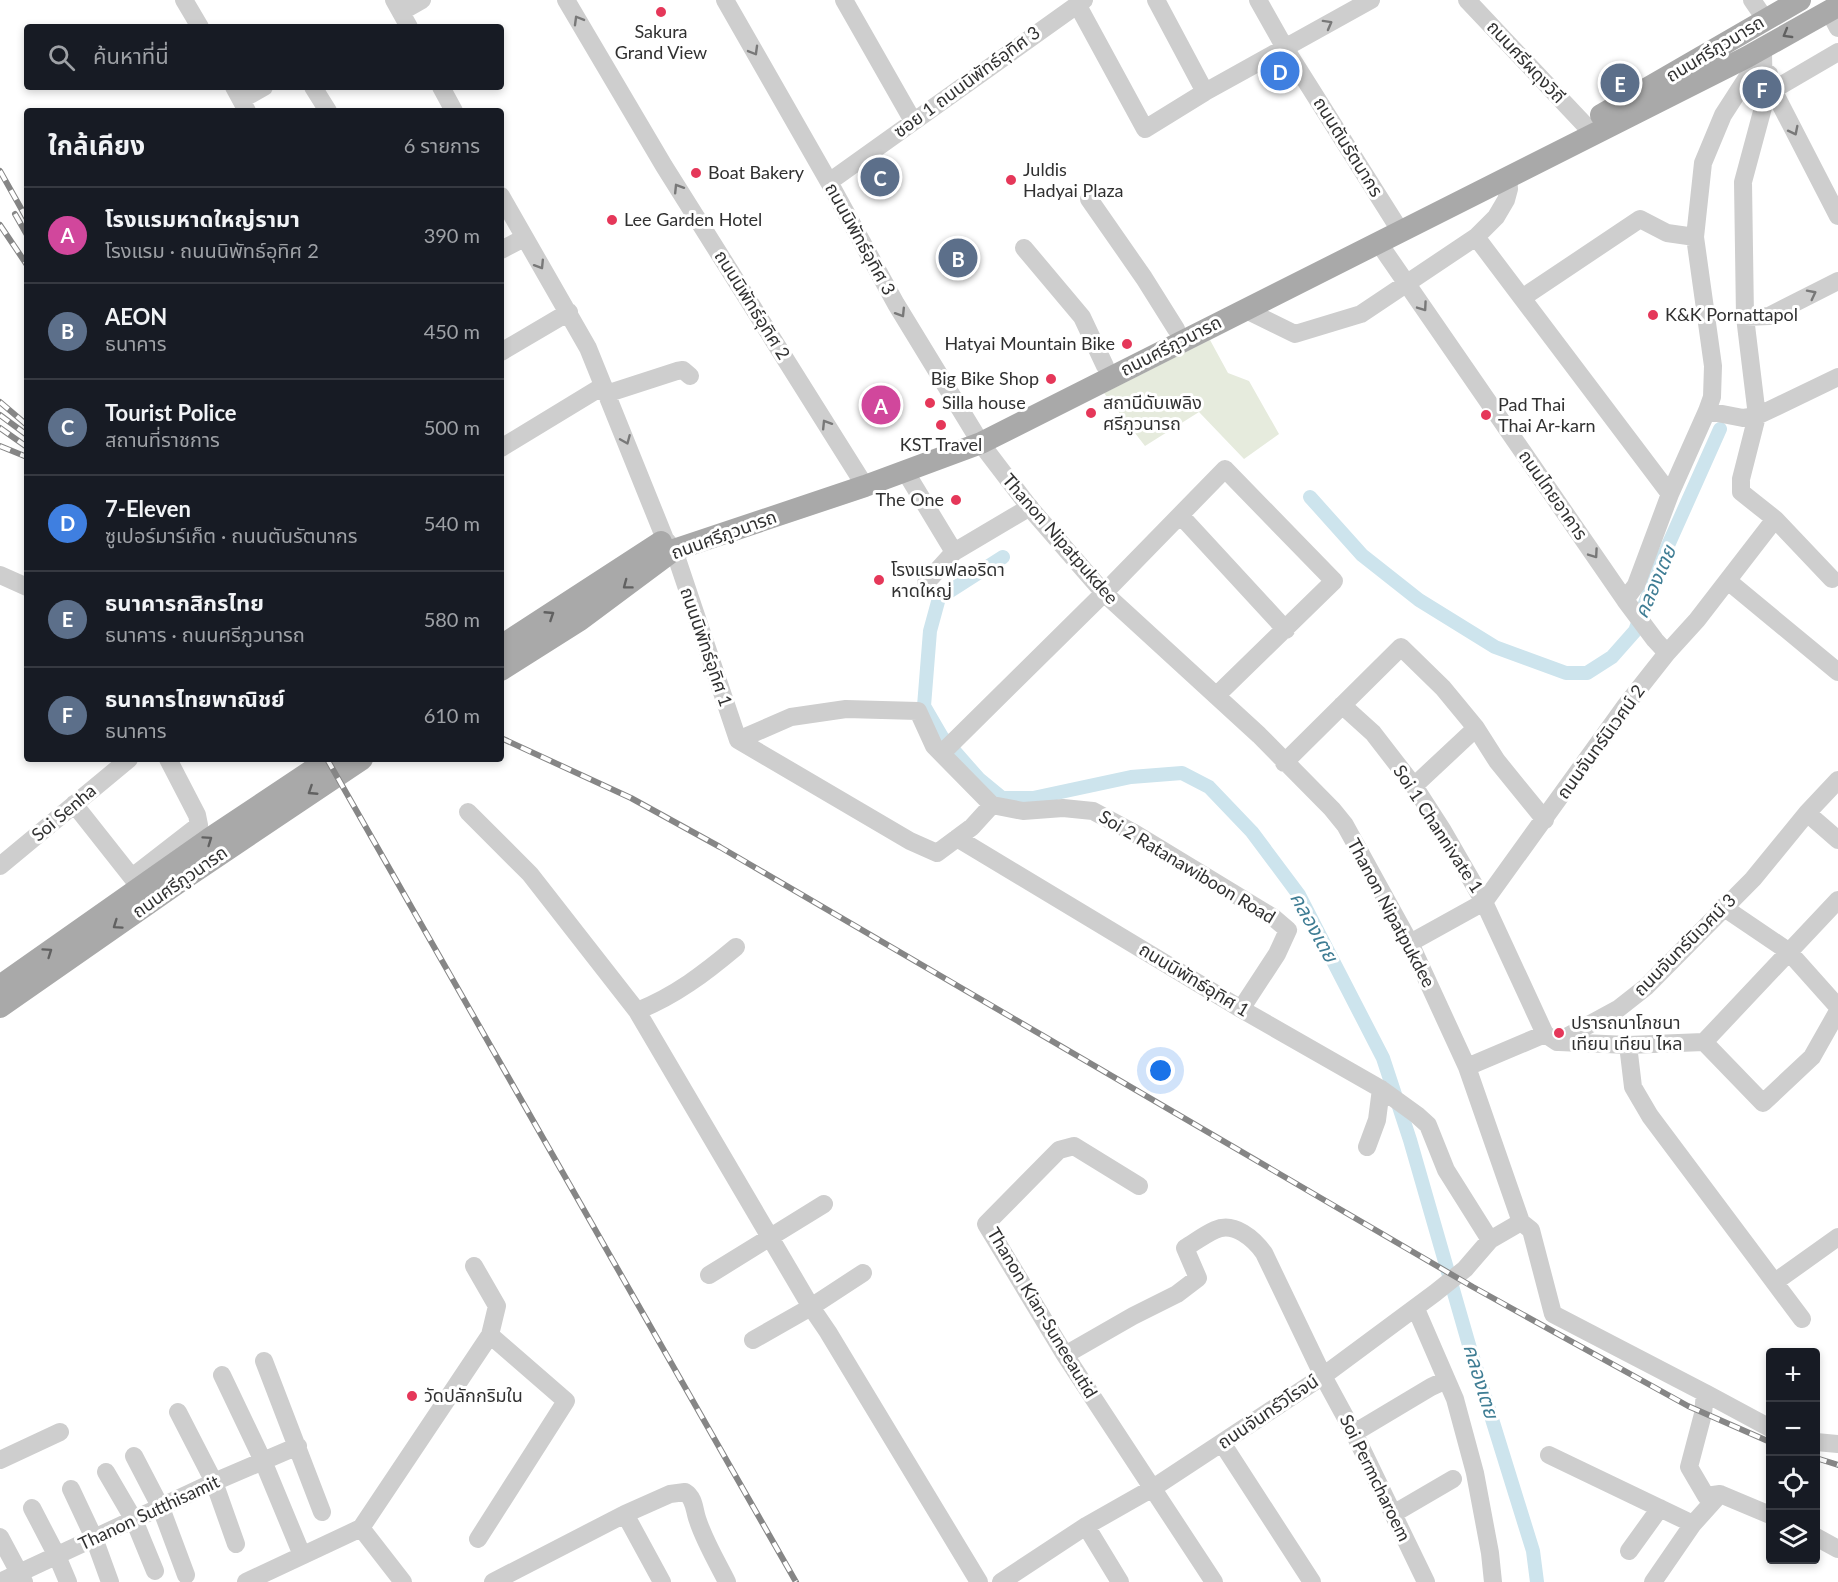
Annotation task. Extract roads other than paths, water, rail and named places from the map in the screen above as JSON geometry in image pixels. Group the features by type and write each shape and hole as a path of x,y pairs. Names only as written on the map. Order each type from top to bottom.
{"main road":[{"name":"ถนนศรีภูวนารถ","path":"504,644 669,545 861,480 978,437 1176,329 1508,176 1589,130 1670,77 1800,0"},
{"name":"ถนนศรีภูวนารถ","path":"861,480 906,471 1244,309 1378,242 1398,227 1589,130 1755,55 1832,11"},
{"name":"ถนนศรีภูวนารถ","path":"504,668 580,620 669,545"},
{"name":"ถนนศรีภูวนารถ","path":"0,986 136,882 323,762"},
{"name":"ถนนศรีภูวนารถ","path":"0,1007 203,865 358,762"}],"street":[{"path":"184,0 198,24"},
{"path":"401,13 422,0"},
{"name":"ถนนนิพัทธ์อุทิศ 2","path":"566,0 664,166 861,480"},
{"name":"ถนนนิพัทธ์อุทิศ 3","path":"725,0 896,304 978,437"},
{"path":"844,0 913,121"},
{"path":"1156,0 1205,92"},
{"name":"ถนนตันรัตนากร","path":"1258,0 1285,48 1398,227"},
{"path":"1080,2 1145,129 1205,92 1371,0"},
{"name":"ถนนศรีผดุงวิถี","path":"1467,0 1589,130"},
{"path":"1752,0 1765,20"},
{"name":"ซอย 1 ถนนนิพัทธ์อุทิศ 3","path":"829,182 1080,2"},
{"path":"1773,90 1838,52"},
{"path":"1755,55 1838,216"},
{"path":"1628,603 1670,494 1712,412 1713,366 1695,237 1703,163 1723,115 1755,55"},
{"path":"1755,55 1764,104 1743,182 1745,317 1750,417 1741,492 1775,519 1832,579"},
{"path":"241,99 258,90"},
{"path":"315,90 326,108"},
{"path":"443,90 452,108"},
{"path":"1244,309 1295,333 1361,314 1476,237 1496,218 1506,200 1509,189 1508,176"},
{"path":"1089,199 1176,329"},
{"name":"ถนนนิพัทธ์อุทิศ 1","path":"504,201 588,348 669,545 738,740"},
{"path":"1522,297 1640,219 1667,233 1695,237"},
{"path":"1476,237 1670,494"},
{"path":"504,248 524,238"},
{"name":"ถนนไทยอาคาร","path":"1378,242 1628,603 1661,646"},
{"path":"1024,248 1083,317 1105,366"},
{"path":"1745,317 1769,316 1838,281"},
{"path":"504,350 569,312"},
{"path":"504,446 605,390 683,370 690,376"},
{"path":"1712,412 1750,417 1838,377"},
{"name":"Thanon Nipatpukdee","path":"978,437 1030,507 1104,593 1217,696 1332,809 1344,825 1410,943 1467,1067 1521,1222 1531,1230 1553,1314 1766,1426"},
{"path":"942,753 1104,593 1225,469 1334,581 1217,696"},
{"path":"906,471 954,552"},
{"path":"926,583 954,552 1030,507"},
{"path":"1180,515 1286,630"},
{"name":"ถนนจันทร์นิเวศน์ 2","path":"1410,943 1484,902 1626,705 1661,646 1697,620 1775,519"},
{"path":"0,575 24,586"},
{"path":"1728,581 1838,672"},
{"path":"1284,763 1401,647 1443,688 1476,728 1497,761 1545,820"},
{"name":"Soi 1 Channivate 1","path":"1342,705 1373,734 1414,786 1484,902 1551,1038"},
{"path":"846,709 918,711 934,746 992,805 964,832 937,853 910,841 738,740 791,717 846,709"},
{"path":"1414,786 1476,728"},
{"name":"Soi Senha","path":"0,866 125,762"},
{"path":"74,804 136,882 199,825 197,815 170,762"},
{"name":"ถนนจันทร์นิเวศน์ 3","path":"1467,1067 1551,1038 1618,1009 1646,987 1753,879 1807,813 1838,780"},
{"name":"Soi 2 Ratanawiboon Road","path":"992,805 1023,811 1063,808 1093,811 1134,833 1274,918 1288,930 1277,954 1241,1009"},
{"path":"468,812 530,874 637,1011 811,1307 979,1582"},
{"path":"1807,813 1838,840"},
{"name":"ถนนนิพัทธ์อุทิศ 1","path":"964,832 1241,1009 1381,1089 1423,1120 1446,1170 1490,1240"},
{"path":"1551,1038 1628,1045 1704,1042 1838,900"},
{"path":"1704,1042 1763,1102 1812,1057 1838,1009 1788,951 1724,907"},
{"path":"637,1011 653,1005 701,976 736,947"},
{"path":"1628,1045 1634,1087 1650,1116 1802,1319"},
{"path":"1367,1147 1377,1120 1381,1089"},
{"name":"Thanon Kian-Suneeautid","path":"1139,1186 1074,1146 1059,1150 986,1224 1065,1355 1214,1582"},
{"path":"709,1275 824,1204"},
{"name":"ถนนจันทร์วิโรจน์","path":"1001,1582 1086,1526 1153,1488 1323,1376 1416,1309 1465,1269 1490,1240 1521,1222"},
{"name":"Soi Permcharoem","path":"1065,1355 1177,1294 1198,1278 1185,1248 1217,1228 1235,1229 1253,1238 1264,1253 1426,1582"},
{"path":"1775,1282 1838,1237"},
{"path":"246,1582 361,1528 490,1335 497,1306 474,1266"},
{"path":"753,1340 811,1307 863,1273"},
{"path":"1416,1309 1455,1399 1475,1473 1490,1552 1493,1582"},
{"path":"478,1539 566,1401 490,1335"},
{"path":"264,1361 322,1512"},
{"path":"222,1375 263,1461 302,1555"},
{"path":"1354,1433 1446,1380"},
{"path":"1706,1393 1689,1467 1706,1496 1720,1494 1766,1513"},
{"path":"178,1412 214,1482 236,1544"},
{"path":"0,1460 60,1432"},
{"path":"1820,1442 1838,1444"},
{"path":"1222,1443 1310,1581"},
{"name":"Thanon Sutthisamit","path":"0,1582 22,1577 94,1538 298,1446"},
{"path":"1549,1455 1693,1524"},
{"path":"134,1456 161,1508 186,1575"},
{"path":"106,1472 134,1520 155,1570"},
{"path":"1393,1514 1453,1479"},
{"path":"71,1489 94,1538 110,1582"},
{"path":"493,1582 625,1514 670,1494 685,1492 689,1495 698,1524 727,1582"},
{"path":"1653,1582 1693,1524 1720,1494"},
{"path":"32,1508 68,1582"},
{"path":"1629,1551 1660,1508"},
{"path":"625,1514 662,1582"},
{"path":"1086,1526 1120,1582"},
{"path":"361,1528 403,1582"},
{"path":"0,1537 22,1577"},
{"path":"1820,1540 1838,1549"}],"waterway":[{"name":"คลองเตย","path":"1310,497 1362,555 1419,600 1495,647 1566,673 1587,673 1612,657 1635,631 1657,570 1720,429"},
{"name":"คลองเตย","path":"1003,557 939,598 930,631 924,706 942,737 979,779 1002,798 1033,798 1131,777 1182,773 1209,787 1252,832 1299,895 1383,1058 1410,1140 1469,1345 1533,1551 1537,1582"}],"railway":[{"path":"0,171 24,214"},
{"path":"15,214 24,230"},
{"path":"0,225 24,261"},
{"path":"0,402 24,422"},
{"path":"0,415 24,433"},
{"path":"0,428 24,445"},
{"path":"0,446 24,456"},
{"path":"504,739 631,798 720,847 1473,1287 1688,1406 1766,1440"},
{"path":"329,762 796,1582"},
{"path":"1820,1459 1838,1465"}],"place":[{"name":"Sakura Grand View","path":"661,12"},
{"name":"7-Eleven","path":"1280,71"},
{"name":"ธนาคารกสิกรไทย","path":"1620,83"},
{"name":"ธนาคารไทยพาณิชย์","path":"1762,89"},
{"name":"Boat Bakery","path":"696,173"},
{"name":"Tourist Police","path":"880,177"},
{"name":"Juldis Hadyai Plaza","path":"1011,180"},
{"name":"Lee Garden Hotel","path":"612,220"},
{"name":"AEON","path":"958,258"},
{"name":"K&K Pornattapol","path":"1653,315"},
{"name":"Hatyai Mountain Bike","path":"1127,344"},
{"name":"Big Bike Shop","path":"1051,379"},
{"name":"Silla house","path":"930,403"},
{"name":"โรงแรมหาดใหญ่รามา","path":"881,405"},
{"name":"สถานีดับเพลิง ศรีภูวนารถ","path":"1091,413"},
{"name":"Pad Thai Thai Ar-karn","path":"1486,415"},
{"name":"KST Travel","path":"941,425"},
{"name":"The One","path":"956,500"},
{"name":"โรงแรมฟลอริดา หาดใหญ่","path":"879,580"},
{"name":"ปรารถนาโภชนา เทียน เทียน ไหล","path":"1559,1033"},
{"name":"วัดปลักกริมใน","path":"412,1396"}]}
